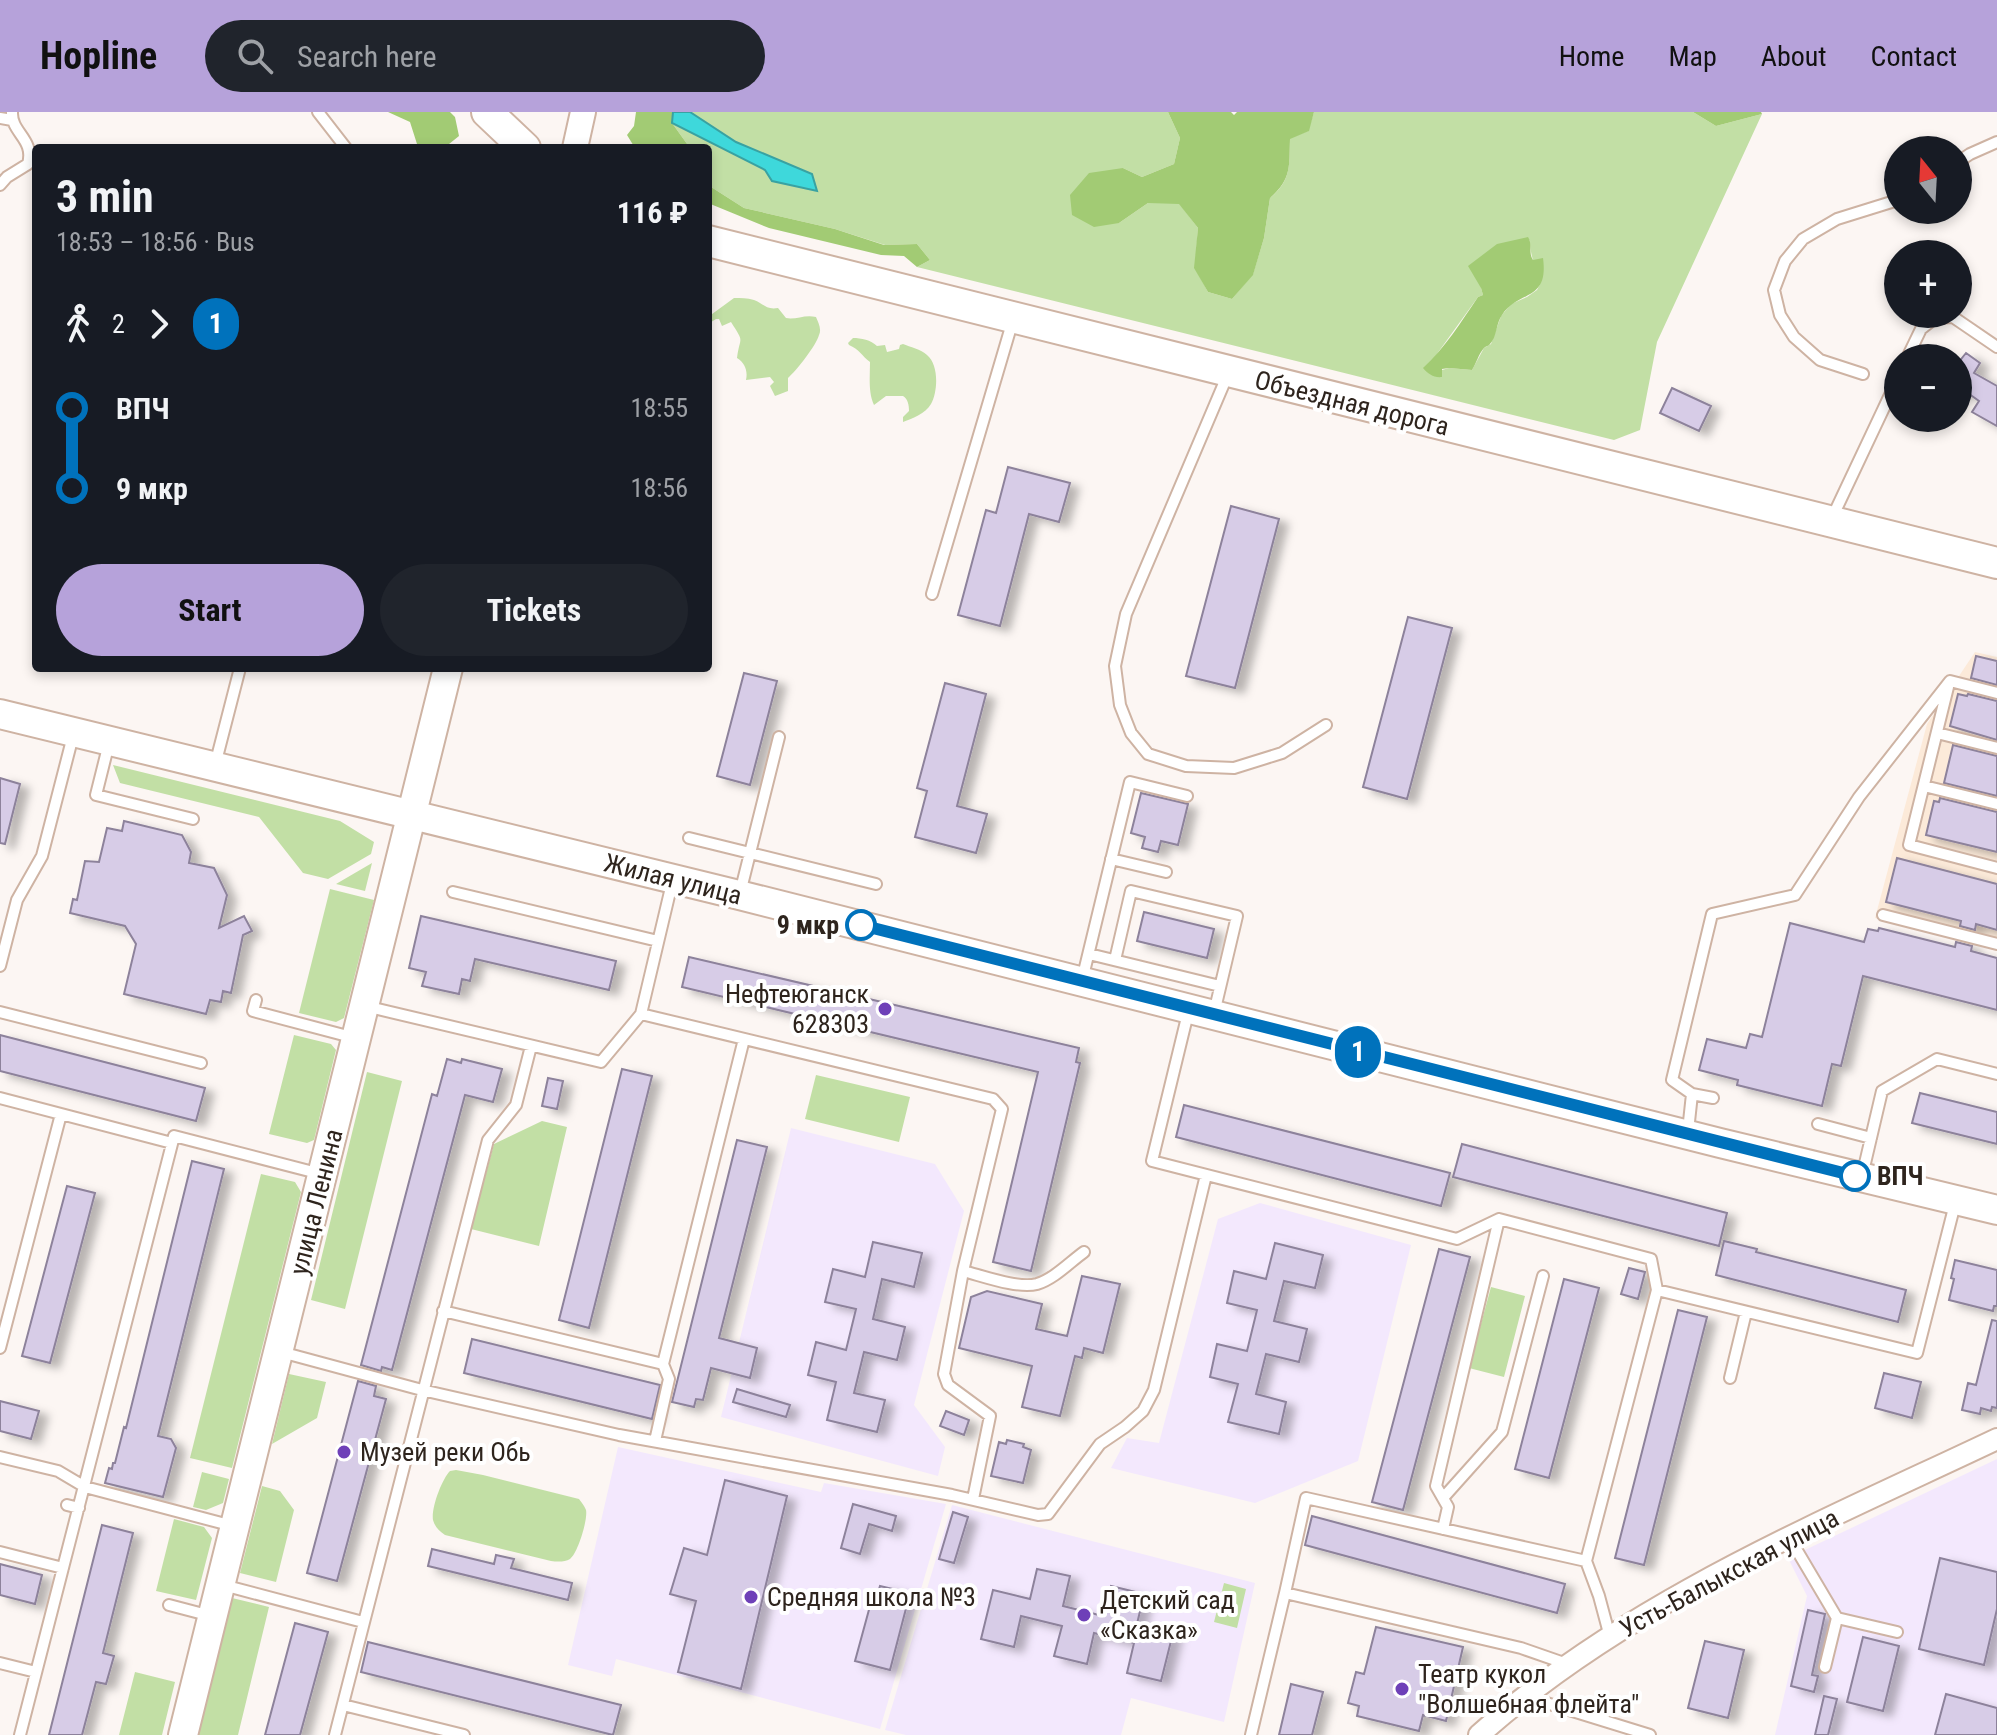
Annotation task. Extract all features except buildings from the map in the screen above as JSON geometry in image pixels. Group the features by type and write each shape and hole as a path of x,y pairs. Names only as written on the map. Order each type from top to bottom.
{"main road":[{"path":"487,112 521,144"},
{"name":"Объездная дорога","path":"712,242 1997,563"},
{"name":"улица Ленина","path":"183,1735 447,672"},
{"name":"Жилая улица","path":"0,714 739,895 1997,1210"}],"street":[{"path":"576,144 583,112"},
{"name":"Усть-Балыкская улица","path":"1479,1735 1569,1664 1671,1600 1789,1537 1997,1439"}],"lane":[{"path":"318,112 343,144"},
{"path":"0,118 12,116 27,143 32,166 7,177 0,185"},
{"path":"1972,153 1997,142"},
{"path":"1863,374 1820,360 1794,337 1780,315 1774,290 1785,261 1803,239 1837,219 1884,204"},
{"path":"1914,344 1921,329 1935,318 1953,317 1997,347"},
{"path":"932,594 1013,318"},
{"path":"1229,372 1126,614 1115,666 1120,705 1131,733 1148,754 1186,766 1234,768 1282,753 1326,725"},
{"path":"1830,522 1884,408"},
{"path":"215,767 237,672"},
{"path":"1950,681 1997,693"},
{"path":"1950,681 1909,845 1997,868"},
{"path":"1713,1098 1692,1094 1672,1080 1712,914 1795,895 1859,797 1950,681"},
{"path":"0,966 17,900 42,856 74,732"},
{"path":"1937,733 1997,748"},
{"path":"739,895 779,737"},
{"path":"110,741 96,795 193,819"},
{"path":"1082,982 1089,954 1092,915 1111,859 1130,782 1187,796"},
{"path":"1924,786 1997,804"},
{"path":"689,838 876,884"},
{"path":"1111,859 1166,872"},
{"path":"365,1006 601,1062 641,1014 673,879"},
{"path":"1115,960 1131,891 1237,916 1220,986 1201,1012 1146,1172"},
{"path":"453,892 658,941"},
{"path":"1883,915 1997,944"},
{"path":"1089,954 1220,986"},
{"path":"256,1000 253,1011 357,1038"},
{"path":"0,1012 201,1063"},
{"path":"641,1014 993,1099 1002,1109 963,1271 944,1374 948,1385 990,1416 973,1499"},
{"path":"655,1441 669,1379 663,1364 744,1039"},
{"path":"335,1735 488,1140 516,1105 531,1046"},
{"path":"1861,1178 1882,1091 1937,1059 1997,1074"},
{"path":"1688,1134 1692,1094"},
{"path":"0,1098 172,1143"},
{"path":"0,1348 61,1114"},
{"path":"1818,1124 1871,1138"},
{"path":"20,1735 174,1136 323,1174"},
{"path":"1152,1161 1457,1239 1499,1219 1651,1259 1657,1290 1586,1561 1610,1637"},
{"path":"279,1351 422,1390 619,1435 973,1499 1038,1515 1048,1514 1100,1444 1143,1411 1154,1390 1206,1175"},
{"path":"1657,1290 1917,1353 1956,1200"},
{"path":"1443,1529 1448,1507 1436,1486 1499,1219"},
{"path":"963,1271 1024,1285 1036,1284 1084,1252"},
{"path":"1443,1498 1502,1432 1543,1276"},
{"path":"443,1311 663,1364"},
{"path":"1730,1378 1746,1312"},
{"path":"0,1457 58,1471 85,1487 235,1527"},
{"path":"1251,1735 1306,1498 1586,1561"},
{"path":"67,1505 79,1508"},
{"path":"1789,1537 1837,1618 1825,1667"},
{"path":"0,1552 63,1568"},
{"path":"221,1584 363,1622"},
{"path":"1285,1593 1521,1648 1569,1664"},
{"path":"169,1605 213,1616"},
{"path":"1837,1618 1897,1632"},
{"path":"0,1663 36,1672"},
{"path":"1525,1696 1650,1735"},
{"path":"343,1705 464,1735"}],"shaded area":[{"path":"1975,652 1997,657 1997,949 1875,918 1927,724"},
{"path":"791,1128 935,1164 964,1211 914,1405 945,1447 938,1476 721,1417"},
{"path":"1260,1203 1411,1245 1358,1461 1255,1503 1111,1468 1127,1438 1159,1443 1218,1219"},
{"name":"Средняя школа №3","path":"618,1447 821,1492 824,1483 946,1504 880,1729 616,1659 612,1676 568,1665"},
{"path":"1997,1459 1997,1735 1775,1735 1807,1596 1788,1558"},
{"name":"Детский сад «Сказка»","path":"952,1505 1255,1583 1224,1722 1131,1698 1121,1735 906,1735 885,1730"}],"green space":[{"path":"388,112 450,112 455,117 459,136 449,144 417,144 410,122"},
{"path":"636,112 673,112 672,123 687,144 633,144 627,135 634,126"},
{"path":"690,112 1168,112 1180,138 1174,164 1142,177 1123,168 1119,223 1148,203 1179,203 1198,228 1195,268 1208,292 1232,299 1253,274 1264,238 1270,198 1282,185 1288,171 1290,138 1308,131 1314,112 1693,112 1716,126 1762,114 1657,342 1640,430 1614,440 917,267 930,260 917,244 885,245 835,229 744,208 712,188 712,144 687,144 672,123 765,170 816,191 811,174 736,142","holes":["1530,240 1540,284 1537,290 1511,304 1501,316 1491,344 1484,348 1472,370 1442,370 1434,358 1478,297 1483,295 1481,288"]},
{"path":"1168,112 1231,112 1234,115 1237,112 1314,112 1309,131 1290,139 1288,172 1282,185 1270,198 1264,238 1253,275 1232,299 1208,292 1194,268 1198,228 1179,204 1148,203 1119,223 1094,227 1072,215 1070,195 1089,173 1123,168 1142,177 1174,164 1180,138"},
{"path":"1693,112 1761,112 1762,114 1716,126"},
{"path":"712,188 744,208 835,229 884,245 917,244 930,260 917,267 904,256 881,255 769,228 712,205"},
{"path":"1528,237 1533,260 1543,258 1544,272 1537,289 1502,315 1490,345 1482,350 1472,370 1442,369 1442,377 1429,374 1423,368 1446,343 1478,297 1483,295 1468,266 1497,244"},
{"path":"734,298 751,299 778,308 786,318 816,317 819,335 788,378 788,391 775,396 770,386 774,382 770,377 746,380 745,368 737,358 740,337 731,322 722,326 719,319 712,322 712,314"},
{"path":"853,338 877,346 885,345 887,352 899,349 903,344 927,355 934,365 936,378 935,392 928,407 903,422 909,411 908,402 903,396 886,396 874,405 870,389 870,362 849,345"},
{"path":"113,765 340,821 374,842 371,854 328,879 303,873 259,817 120,783"},
{"path":"372,863 365,891 336,884"},
{"path":"330,889 374,900 344,1018 336,1022 299,1013"},
{"path":"294,1035 331,1044 336,1050 314,1140 307,1143 269,1134"},
{"path":"367,1072 402,1081 345,1309 311,1300"},
{"path":"816,1075 910,1097 899,1142 805,1119"},
{"path":"542,1121 567,1127 539,1246 471,1229 494,1144"},
{"path":"261,1174 295,1182 301,1192 232,1468 190,1458"},
{"path":"1491,1287 1525,1296 1504,1377 1469,1368"},
{"path":"289,1374 326,1382 317,1418 272,1444"},
{"path":"450,1471 579,1499 586,1514 582,1536 573,1556 566,1561 551,1561 445,1535 434,1522 434,1508 444,1480"},
{"path":"202,1472 229,1479 223,1503 206,1510 193,1507"},
{"path":"262,1486 280,1491 294,1510 276,1582 240,1573"},
{"path":"174,1519 204,1527 212,1538 196,1600 156,1591"},
{"path":"1224,1583 1246,1589 1237,1628 1214,1622"},
{"path":"232,1598 269,1607 238,1735 198,1735"},
{"path":"135,1672 175,1682 162,1735 119,1735"}],"water":[{"path":"673,112 690,112 736,142 812,174 817,191 772,181 765,170 672,123"}],"bus line":[{"name":"1","path":"861,925 1855,1176"}],"place":[{"name":"9 мкр","path":"861,925"},
{"name":"Нефтеюганск 628303","path":"885,1009"},
{"name":"ВПЧ","path":"1855,1176"},
{"name":"Музей реки Обь","path":"344,1452"},
{"name":"Средняя школа №3","path":"751,1597"},
{"name":"Детский сад «Сказка»","path":"1084,1615"},
{"name":"Театр кукол \"Волшебная флейта\"","path":"1402,1689"}]}
